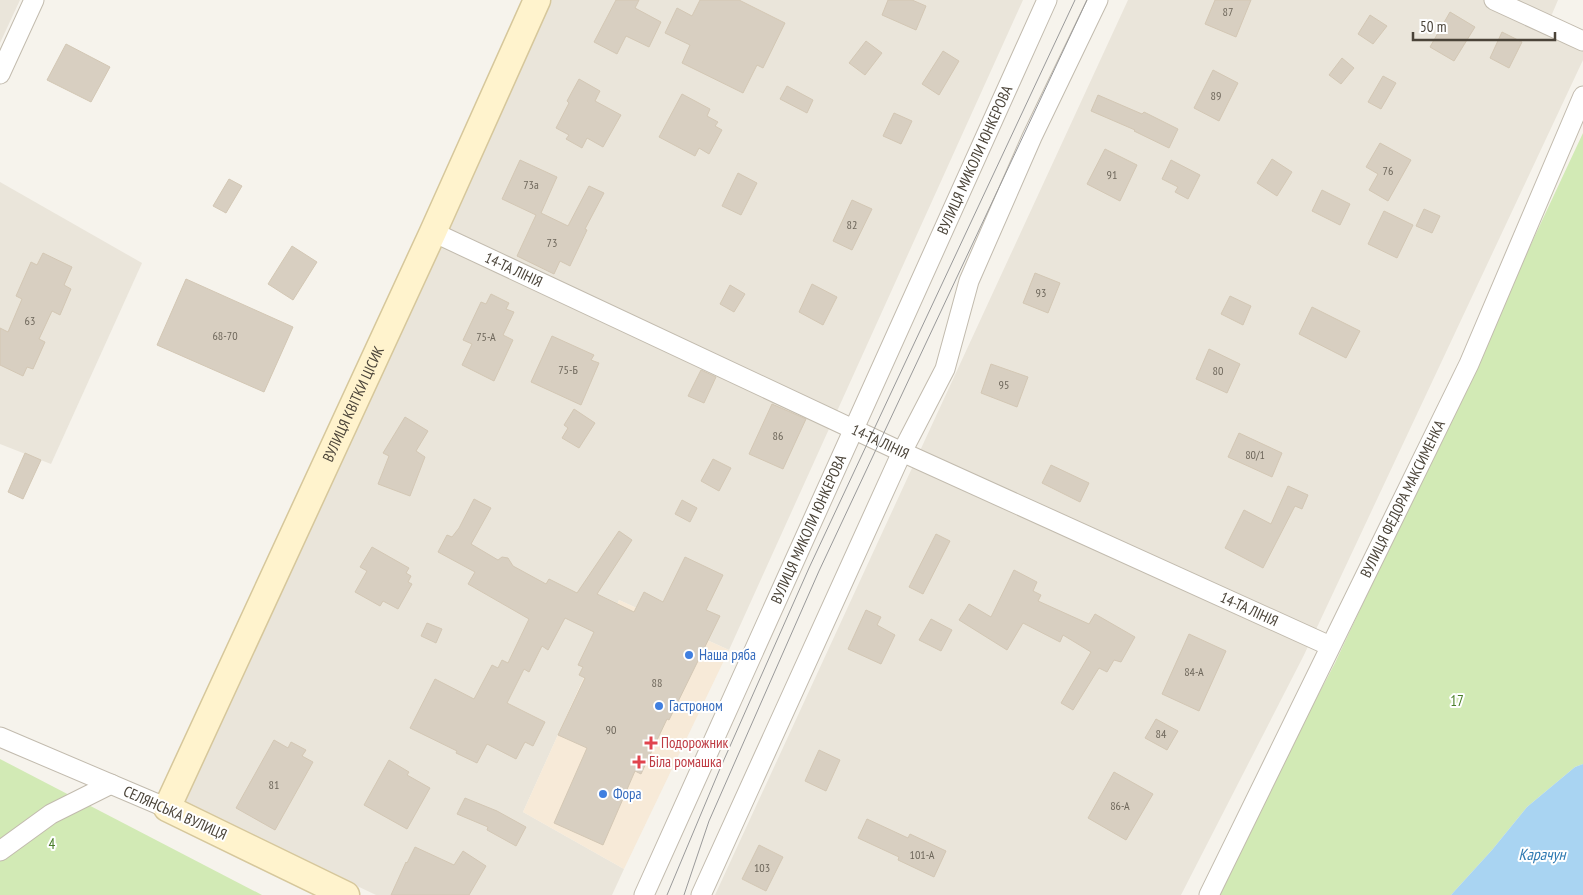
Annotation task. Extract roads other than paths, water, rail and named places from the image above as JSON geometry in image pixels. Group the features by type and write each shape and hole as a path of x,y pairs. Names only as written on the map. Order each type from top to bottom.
{"street":[{"path":"0,74 34,0"},
{"name":"ВУЛИЦЯ КВІТКИ ЦІСИК","path":"168,808 433,232 537,0"},
{"name":"ВУЛИЦЯ МИКОЛИ ЮНКЕРОВА","path":"644,895 1047,0"},
{"path":"702,895 902,452 945,369 969,281 1032,137 1098,0"},
{"path":"1494,0 1583,41"},
{"name":"ВУЛИЦЯ ФЕДОРА МАКСИМЕНКА","path":"1209,895 1469,364 1583,96"},
{"name":"14-ТА ЛІНІЯ","path":"433,232 902,452 1330,646"},
{"name":"СЕЛЯНСЬКА ВУЛИЦЯ","path":"0,737 168,808 346,895"},
{"path":"0,851 51,814 111,784"}],"water":[{"name":"Карачун","path":"1583,764 1583,895 1451,895 1492,850 1527,807 1575,767"}],"tram line":[{"path":"667,895 719,771 809,568 1075,0"},
{"path":"684,895 709,821 819,571 1087,0"}],"place":[{"name":"Наша ряба","path":"689,655"},
{"name":"Гастроном","path":"659,706"},
{"name":"Подорожник","path":"651,743"},
{"name":"Біла ромашка","path":"639,762"},
{"name":"Фора","path":"603,794"}],"park label":[{"name":"17","path":"1457,701"},
{"name":"4","path":"52,844"}]}
